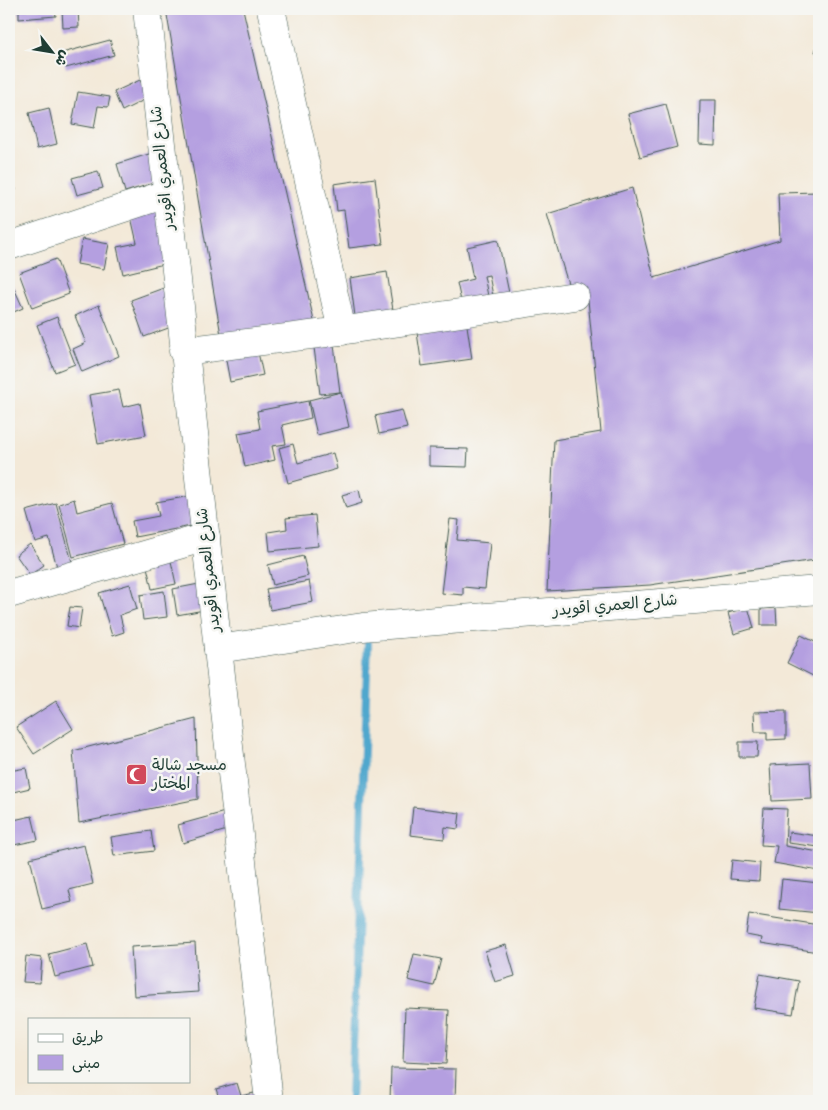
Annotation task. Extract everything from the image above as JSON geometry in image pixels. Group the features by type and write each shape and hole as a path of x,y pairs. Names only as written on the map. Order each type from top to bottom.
{"street":[{"name":"شارع العمري اقويدر","path":"147,9 183,351 218,649 363,627 819,590"},
{"path":"271,9 342,330"},
{"path":"9,246 166,194"},
{"path":"183,351 575,296"},
{"path":"9,594 206,537"},
{"path":"218,649 269,1101"}],"path":[{"path":"816,1101 819,1097"}],"building":[{"path":"19,9 55,9 56,16 19,19"},
{"path":"62,9 78,9 79,27 63,28"},
{"path":"166,9 243,9 314,321 221,335"},
{"path":"110,40 114,55 66,68 62,53"},
{"path":"819,40 819,53 815,52"},
{"path":"140,80 148,98 122,111 114,92"},
{"path":"78,92 110,97 108,107 98,106 94,128 72,124"},
{"path":"700,100 716,100 715,145 699,144"},
{"path":"666,104 677,147 640,157 628,114"},
{"path":"49,108 57,144 37,149 29,113"},
{"path":"152,153 160,181 125,192 117,164"},
{"path":"9,164 16,190 9,192"},
{"path":"98,171 103,188 77,195 72,178"},
{"path":"375,178 383,244 349,248 344,210 337,211 334,184"},
{"path":"632,188 654,278 780,240 778,193 819,192 819,536 815,560 650,585 547,591 554,440 601,432 587,290 569,287 547,214"},
{"path":"159,201 172,262 123,274 117,247 137,243 129,208"},
{"path":"82,239 109,244 104,269 77,264"},
{"path":"498,240 509,293 493,296 489,275 484,276 488,296 461,301 457,283 473,279 467,247"},
{"path":"56,259 69,294 32,308 19,273"},
{"path":"387,272 393,310 355,316 350,278"},
{"path":"9,277 23,308 9,314"},
{"path":"169,286 182,323 144,337 131,300"},
{"path":"99,305 119,356 82,372 73,349 86,343 75,316"},
{"path":"57,317 75,364 55,372 37,325"},
{"path":"466,319 472,359 422,366 416,326"},
{"path":"333,337 340,392 320,394 313,340"},
{"path":"256,343 263,375 230,382 224,350"},
{"path":"119,390 123,407 140,403 146,435 98,444 89,395"},
{"path":"341,392 349,427 317,435 309,400"},
{"path":"308,401 311,418 282,425 286,444 272,446 275,460 245,467 238,433 260,429 257,411"},
{"path":"402,410 407,428 379,434 375,416"},
{"path":"293,444 298,463 333,453 337,469 288,483 279,448"},
{"path":"429,448 468,449 467,467 429,466"},
{"path":"359,490 362,503 346,508 342,495"},
{"path":"191,496 196,525 135,537 132,521 159,516 156,502"},
{"path":"74,499 77,512 112,503 123,544 73,557 59,504"},
{"path":"56,503 72,562 57,567 49,538 35,542 26,511"},
{"path":"315,515 318,546 270,551 268,532 287,529 286,518"},
{"path":"450,519 459,520 457,540 490,543 485,589 463,587 463,595 441,593"},
{"path":"30,544 44,565 30,575 16,555"},
{"path":"169,552 176,584 152,589 145,558"},
{"path":"303,556 308,576 273,585 268,565"},
{"path":"309,581 313,602 270,610 266,589"},
{"path":"130,584 137,609 120,615 124,632 112,636 99,593"},
{"path":"199,584 204,610 177,615 173,589"},
{"path":"164,591 167,617 143,620 140,595"},
{"path":"70,607 82,608 79,628 67,626"},
{"path":"748,607 754,628 734,634 728,613"},
{"path":"776,608 777,625 761,625 761,609"},
{"path":"801,635 819,644 819,663 813,676 787,663"},
{"path":"56,701 73,729 34,754 16,727"},
{"path":"786,711 786,739 767,740 767,732 755,732 754,712"},
{"name":"مسجد شالة المختار","path":"196,719 198,799 79,823 73,751"},
{"path":"739,742 758,742 757,757 739,757"},
{"path":"810,763 812,799 772,801 770,765"},
{"path":"26,768 30,788 9,793 9,771"},
{"path":"413,807 460,813 458,829 445,827 444,839 410,835"},
{"path":"764,808 787,809 785,846 819,852 819,871 774,863 777,846 761,845"},
{"path":"232,810 237,827 183,843 178,825"},
{"path":"818,813 819,826 816,826"},
{"path":"32,816 38,840 9,846 9,821"},
{"path":"151,831 154,851 114,856 111,837"},
{"path":"789,832 819,836 819,847 788,843"},
{"path":"84,845 93,884 69,890 72,902 42,909 30,858"},
{"path":"732,860 760,863 759,881 730,879"},
{"path":"782,879 819,883 819,913 779,909"},
{"path":"749,914 819,925 818,952 761,943 762,938 746,935"},
{"path":"195,943 198,992 134,996 131,947"},
{"path":"87,944 93,967 55,977 49,954"},
{"path":"506,945 515,976 495,982 485,951"},
{"path":"414,954 441,959 434,986 408,980"},
{"path":"26,956 42,958 40,983 23,982"},
{"path":"760,974 799,981 793,1014 754,1008"},
{"path":"405,1008 449,1010 446,1064 403,1062"},
{"path":"391,1068 456,1069 455,1101 390,1101"},
{"path":"237,1083 241,1096 254,1093 256,1101 220,1101 216,1089"}],"waterway":[{"path":"351,1101 368,642"}],"place":[{"name":"مسجد شالة المختار","path":"136,775"}]}
